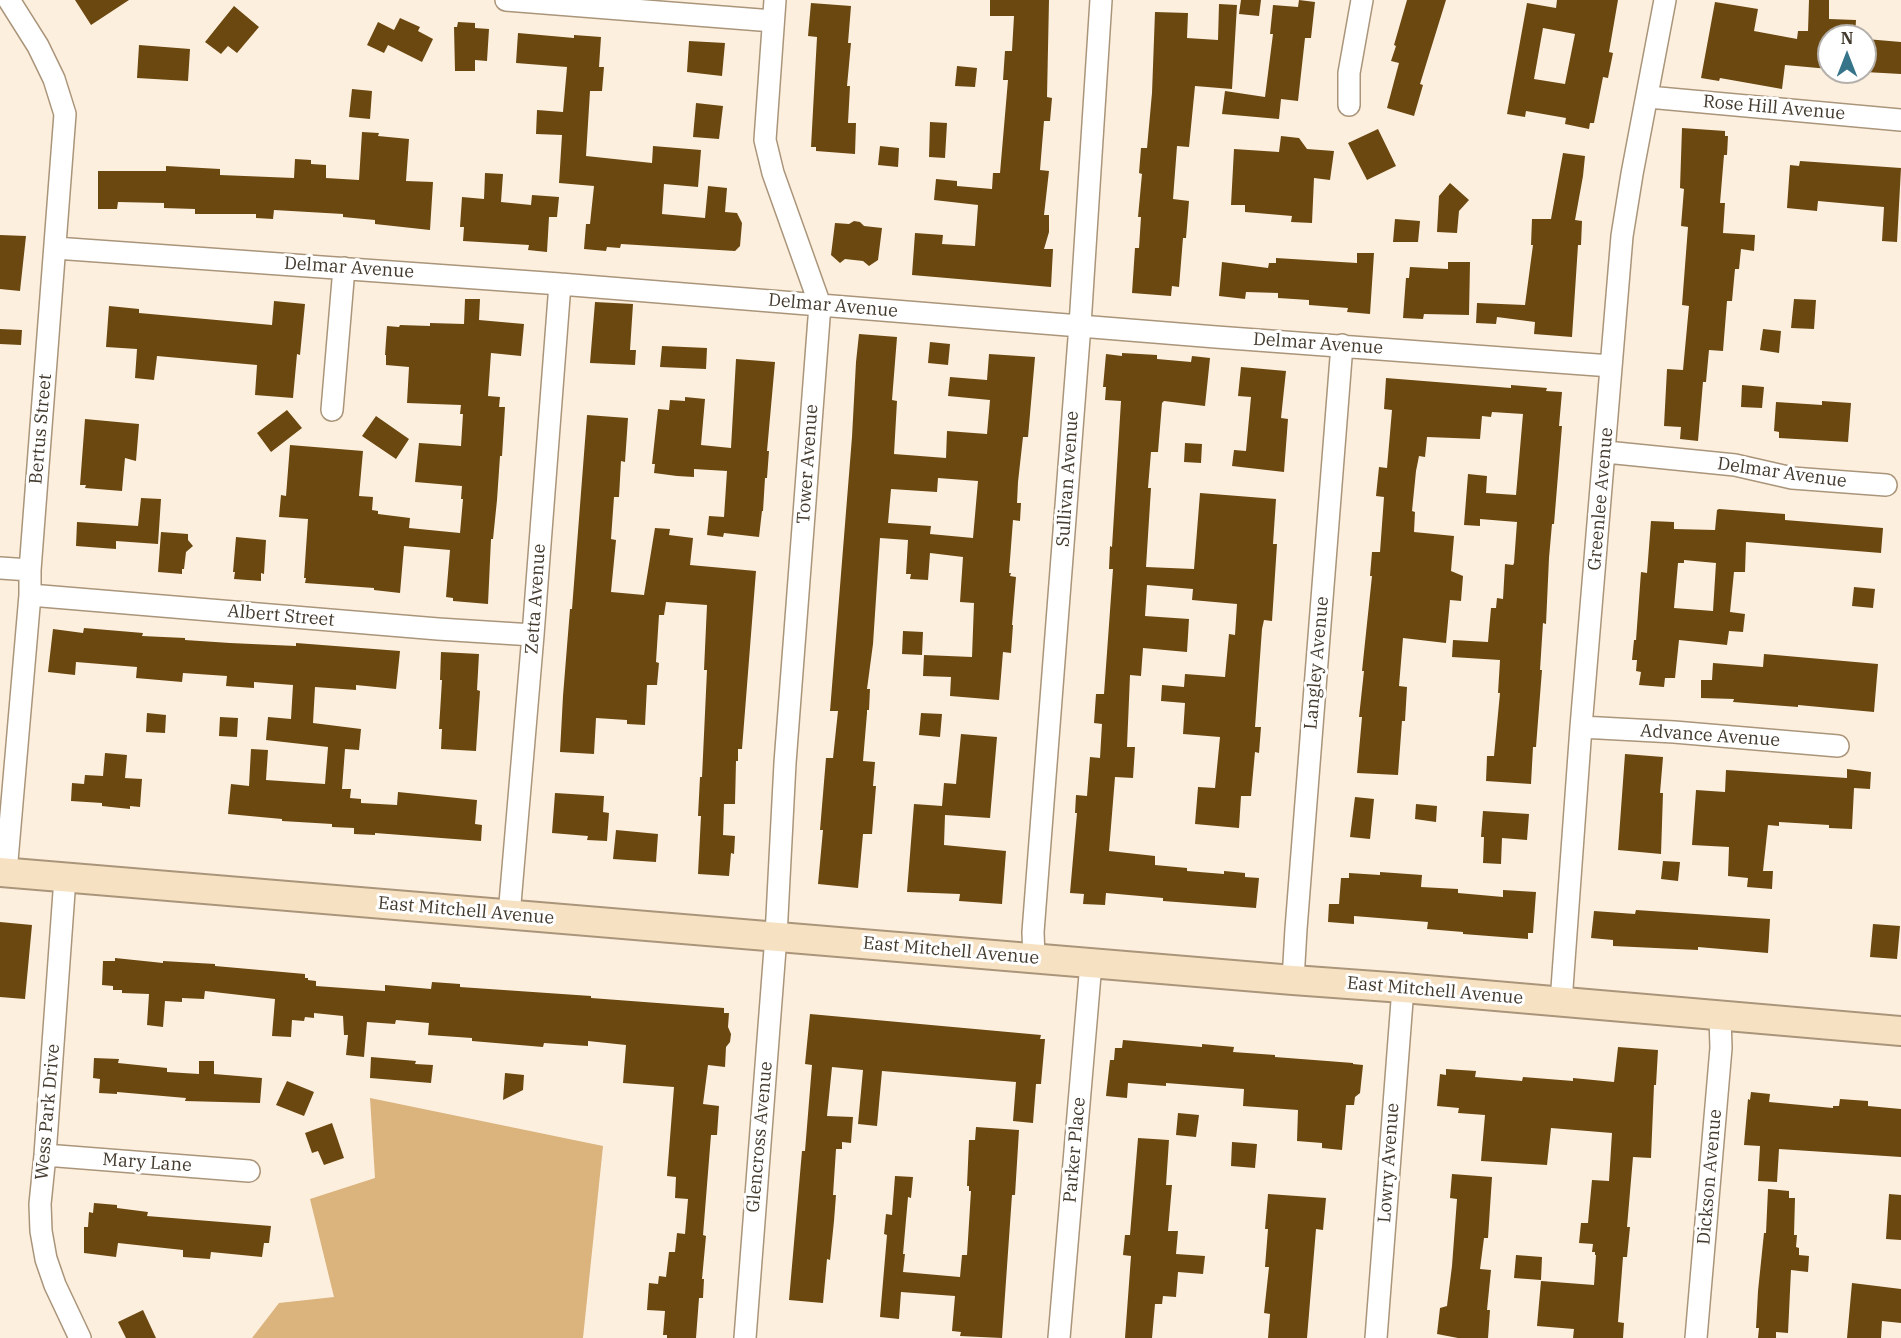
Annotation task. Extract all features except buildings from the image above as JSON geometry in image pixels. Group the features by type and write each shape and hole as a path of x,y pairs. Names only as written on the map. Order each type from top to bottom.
{"street":[{"name":"Bertus Street","path":"3,872 30,595 30,570 65,114 54,79 38,46 9,0"},
{"path":"506,0 774,10"},
{"name":"Sullivan Avenue","path":"1034,958 1033,932 1080,325 1101,0"},
{"path":"1348,105 1349,73 1362,0"},
{"name":"Greenlee Avenue","path":"1561,1002 1581,727 1606,453 1622,236 1665,0"},
{"name":"Tower Avenue","path":"774,10 765,140 773,173 820,305 785,763 776,936"},
{"name":"Rose Hill Avenue","path":"1648,97 1901,120"},
{"name":"Delmar Avenue","path":"56,248 560,284 1216,337 1611,366"},
{"path":"332,410 344,268"},
{"name":"Zetta Avenue","path":"509,915 560,284"},
{"name":"Langley Avenue","path":"1293,980 1296,917 1342,345"},
{"name":"Delmar Avenue","path":"1606,453 1735,465 1792,478 1886,485"},
{"path":"0,568 30,570"},
{"name":"Albert Street","path":"30,595 533,635"},
{"name":"Advance Avenue","path":"1581,727 1674,732 1838,746"},
{"name":"East Mitchell Avenue","path":"3,872 1901,1031"},
{"name":"Wess Park Drive","path":"65,878 40,1204 41,1231 46,1259 55,1285 80,1338"},
{"name":"Glencross Avenue","path":"745,1338 776,936"},
{"name":"Parker Place","path":"1059,1338 1091,963"},
{"name":"Lowry Avenue","path":"1376,1338 1403,988"},
{"name":"Dickson Avenue","path":"1696,1338 1721,1048 1720,1016"},
{"name":"Mary Lane","path":"45,1155 249,1171"}],"shaded area":[{"path":"370,1098 603,1146 583,1338 252,1338 279,1303 334,1297 310,1199 375,1178"}]}
